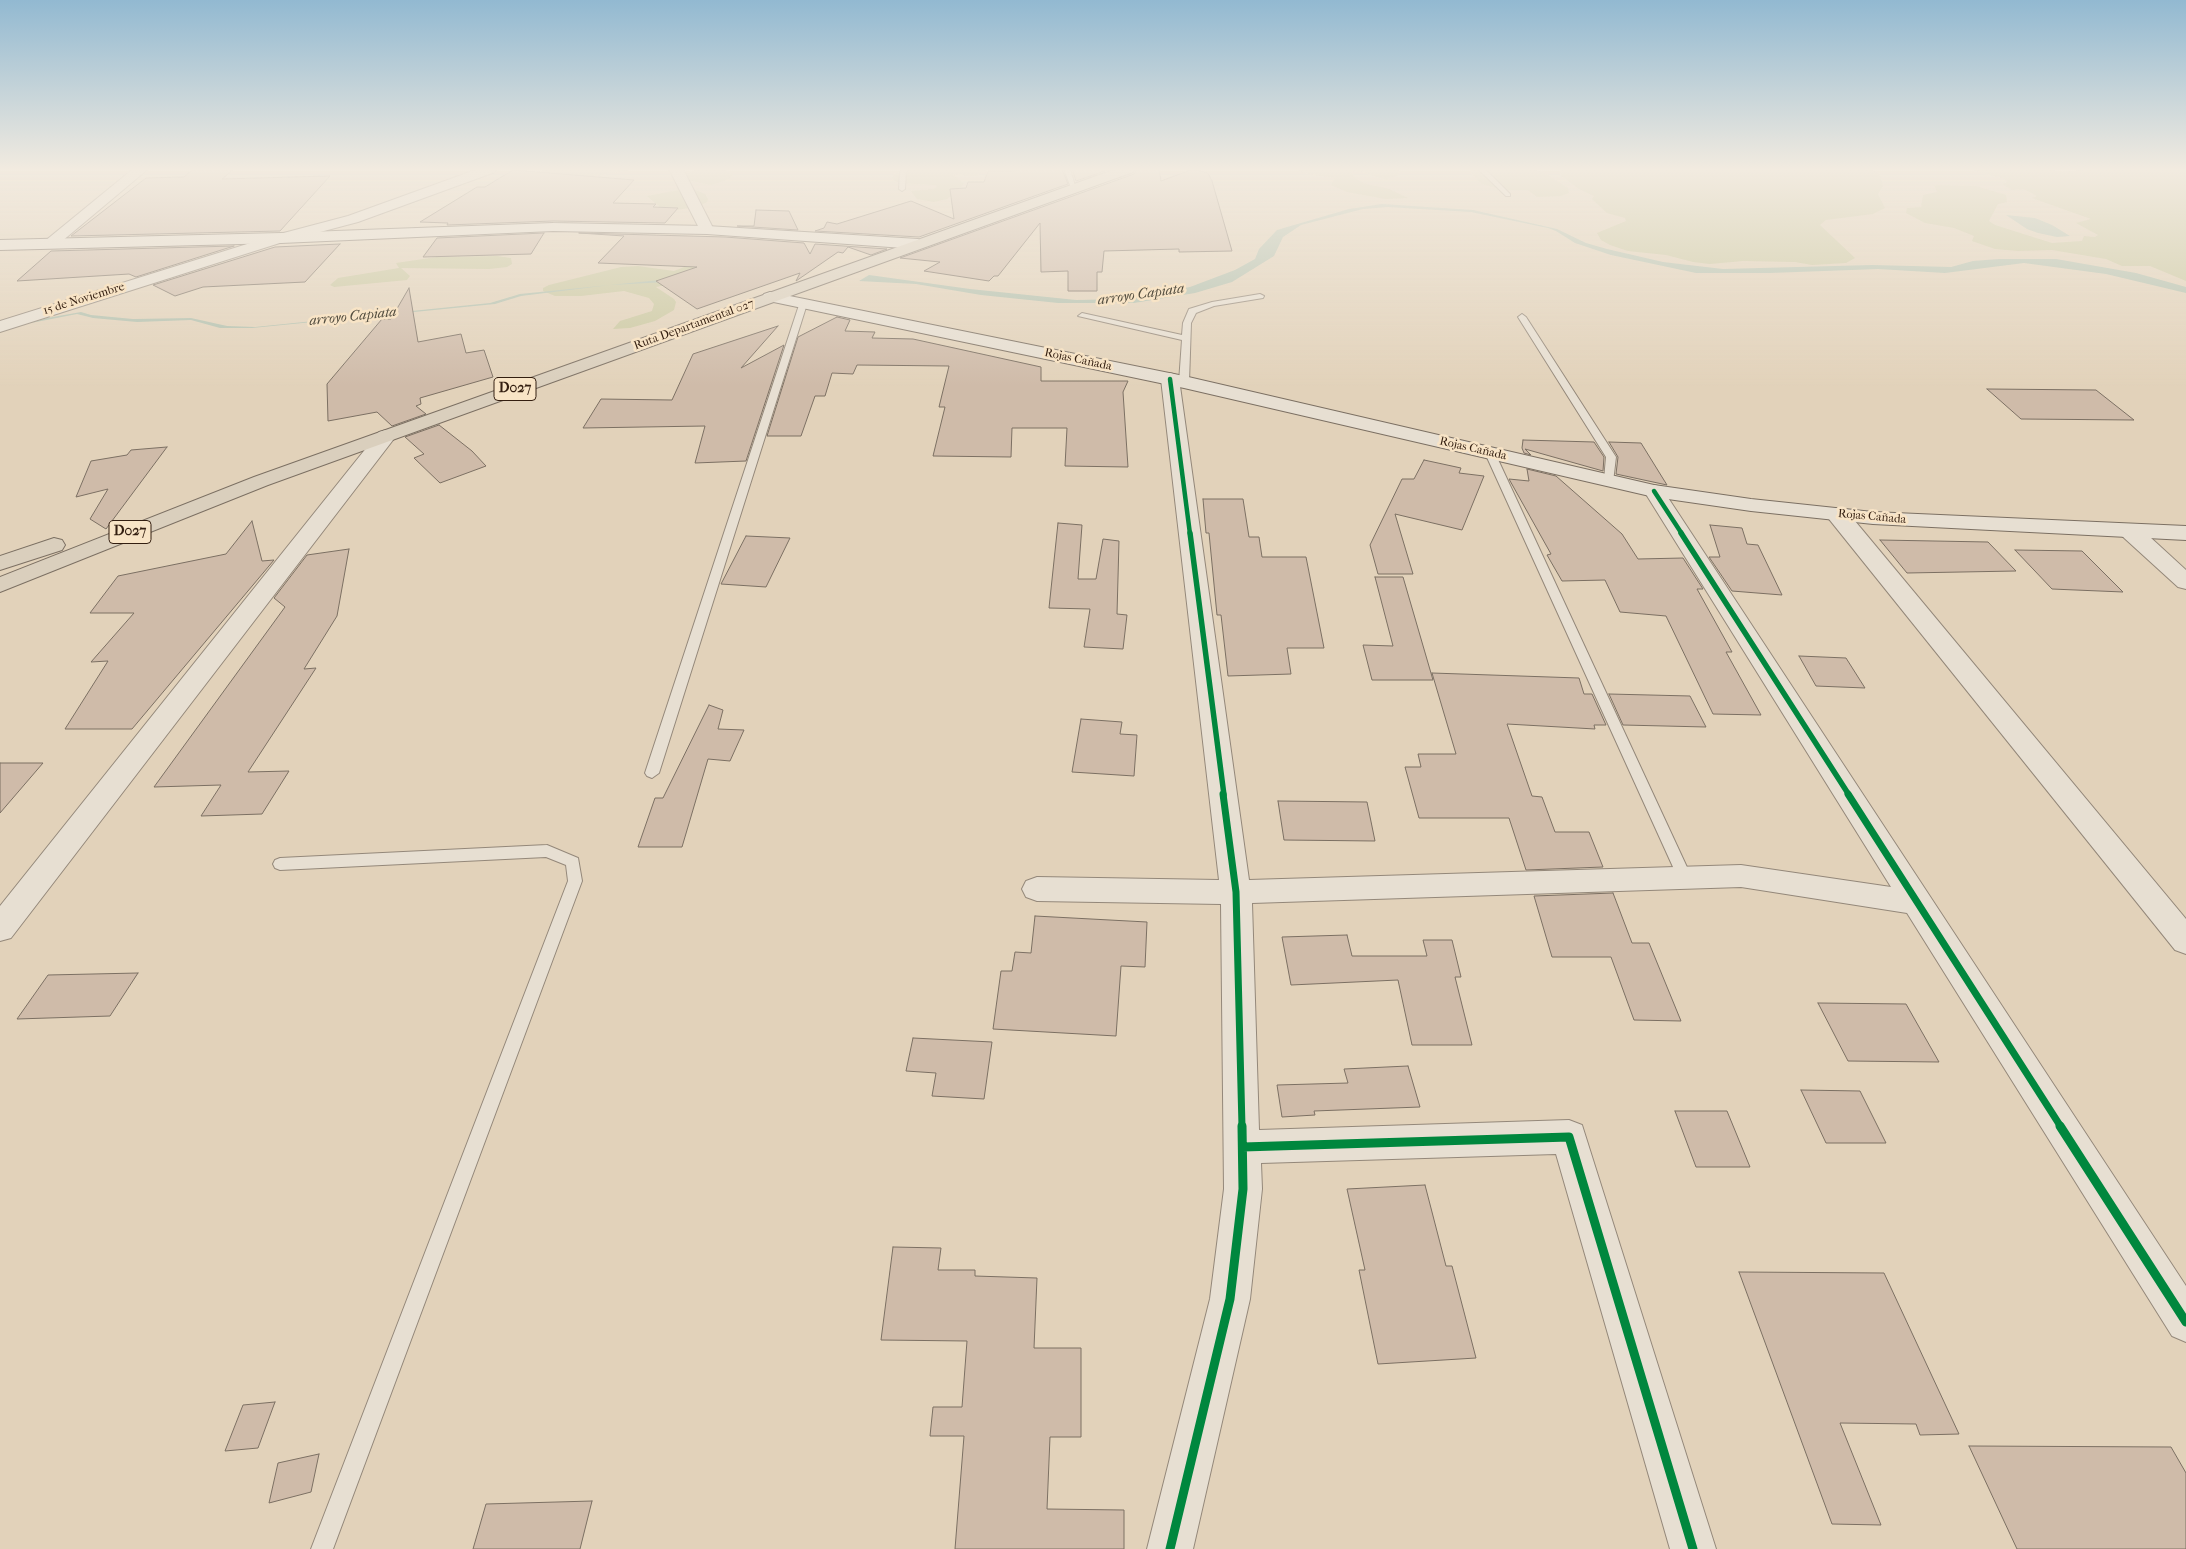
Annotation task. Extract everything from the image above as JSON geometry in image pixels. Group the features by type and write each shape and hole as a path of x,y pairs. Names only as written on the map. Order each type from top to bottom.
{"main road":[{"name":"Ruta Departamental 027","path":"0,585 261,481 926,241"},
{"name":"Ruta Departamental 027","path":"0,563 84,534 261,481"}],"street":[{"path":"50,244 53,241"},
{"path":"0,245 154,241"},
{"name":"15 de Noviembre","path":"0,326 271,241"},
{"path":"877,241 918,244"},
{"name":"Rojas Cañada","path":"770,297 1177,381 1654,491 1751,505 1873,518 2186,533"},
{"path":"1170,1549 1230,1299 1244,1189 1236,892 1177,381"},
{"path":"0,929 386,436"},
{"path":"1654,491 2186,1322"},
{"path":"1837,514 2186,941"},
{"path":"2130,531 2186,582"},
{"path":"1037,888 1236,892 1741,876 1919,903"},
{"path":"1243,1147 1569,1137 1693,1549"}],"lane":[{"path":"1177,381 1186,338 1187,323 1192,311 1212,304 1260,296"},
{"path":"652,773 803,304"},
{"path":"1082,316 1186,338"},
{"path":"1522,317 1610,457 1608,480"},
{"path":"1490,453 1685,878"},
{"path":"280,864 547,851 573,862 574,881 322,1549"}],"shaded area":[{"path":"1603,241 1837,241 1855,258 1846,263 1812,265 1795,262 1743,261 1710,264 1666,255 1628,251"},
{"path":"1973,241 2047,241 2052,243 2186,241 2186,281 2150,266 2122,266 2106,259 2052,250 2018,251 1995,249"},
{"path":"723,252 677,283 656,287 674,299 676,302 674,310 655,321 630,328 613,329 620,321 652,311 654,304 649,298 624,291 581,296 555,296 543,291 543,288 549,285 621,267 638,266 674,271"},
{"path":"497,256 511,258 512,264 507,267 489,269 401,268 410,276 407,280 334,287 330,285 338,278 399,268 396,263 437,257"}],"water":[{"path":"1266,241 1281,241 1274,256 1232,282 1195,293 1134,303 1058,303 981,295 916,284 859,281 869,275 970,289 1076,300 1125,299 1190,287 1235,270 1255,259 1259,249"},
{"path":"1572,241 1582,241 1663,262 1723,269 1872,265 1951,267 1973,261 1999,259 2056,259 2136,273 2186,287 2186,293 2106,274 2024,263 1945,273 1878,269 1770,273 1696,273 1611,255"},
{"path":"660,280 667,282 610,285"},
{"name":"arroyo Capiata","path":"610,285 521,296 495,304 252,328 220,328 191,320 137,322 93,318 77,314 31,323 81,312 91,315 133,319 191,318 227,326 255,327 490,303 520,294"}],"building":[{"path":"435,241 539,241 531,254 423,257"},
{"path":"619,241 781,241 804,243 810,254 815,244 887,249 871,255 848,247 843,253 838,252 796,281 800,273 697,309 656,281 697,267 598,263"},
{"path":"947,241 1026,241 998,276 994,276 989,281 924,271 940,262 900,258"},
{"path":"1040,241 1229,241 1232,251 1179,252 1179,249 1104,251 1102,272 1097,272 1097,291 1068,291 1068,271 1041,272"},
{"path":"340,244 305,282 203,287 175,296 153,285 275,247"},
{"path":"234,246 136,277 129,274 17,281 51,251"},
{"path":"409,288 418,342 461,334 466,353 484,350 493,377 420,398 421,404 416,406 426,414 392,426 377,412 328,421 327,384 382,319 391,319"},
{"path":"837,317 850,320 845,331 875,332 872,338 913,339 1041,367 1041,381 1128,381 1123,392 1128,467 1065,466 1067,428 1012,428 1011,457 933,456 945,407 939,407 949,366 857,365 853,374 832,373 825,396 815,396 801,436 767,436 798,337"},
{"path":"778,326 741,368 784,345 746,461 695,463 705,426 583,428 601,399 672,400 693,354"},
{"path":"1987,389 2096,390 2134,420 2021,419"},
{"path":"439,425 472,451 486,466 440,483 414,458 424,454 405,437"},
{"path":"1523,440 1594,442 1604,457 1603,471 1525,449 1531,455 1524,453 1522,448"},
{"path":"1609,442 1641,443 1667,485 1616,474 1618,457"},
{"path":"167,447 106,529 90,519 108,489 76,497 91,461 127,455 131,450"},
{"path":"1424,460 1461,468 1459,473 1484,476 1462,530 1395,514 1413,574 1378,574 1370,545 1402,479 1414,479"},
{"path":"1527,469 1556,476 1622,534 1638,559 1683,558 1703,589 1697,589 1732,652 1726,652 1761,715 1713,714 1666,616 1620,612 1605,580 1562,581 1547,555 1551,554 1509,479 1529,481"},
{"path":"1203,499 1243,499 1249,537 1259,537 1262,557 1306,557 1324,648 1287,648 1291,674 1228,676 1221,615 1217,615 1209,533 1206,533"},
{"path":"252,521 262,561 274,560 132,729 65,729 108,661 91,662 134,613 90,613 118,576 226,554"},
{"path":"1058,523 1082,525 1078,579 1096,579 1103,539 1119,541 1117,614 1127,615 1123,649 1084,647 1090,609 1049,608"},
{"path":"1710,525 1742,528 1747,544 1758,545 1782,595 1732,591 1709,557 1720,557"},
{"path":"746,536 790,538 766,587 721,584"},
{"path":"1880,540 1988,542 2016,571 1907,573"},
{"path":"349,549 337,616 304,669 316,668 248,772 289,771 262,814 201,816 221,785 154,787 285,607 274,598 307,555"},
{"path":"2015,550 2082,551 2123,592 2052,589"},
{"path":"1375,577 1403,577 1433,680 1372,680 1363,645 1393,646"},
{"path":"1799,656 1846,658 1865,688 1816,686"},
{"path":"1432,673 1579,678 1584,694 1592,694 1606,725 1594,725 1595,729 1507,724 1532,796 1542,797 1555,832 1589,832 1603,867 1526,870 1509,818 1419,818 1405,767 1421,767 1418,754 1456,754"},
{"path":"1609,694 1690,696 1706,727 1623,725"},
{"path":"709,705 723,710 718,729 744,730 730,761 708,759 682,847 638,847 655,798 663,798"},
{"path":"1081,719 1122,722 1120,734 1137,735 1134,776 1072,772"},
{"path":"0,763 43,763 0,813"},
{"path":"1278,801 1367,802 1375,841 1284,840"},
{"path":"1613,893 1632,943 1649,943 1681,1021 1634,1020 1611,957 1552,957 1534,896"},
{"path":"1035,916 1147,922 1145,967 1121,966 1116,1036 993,1029 1001,971 1012,971 1015,952 1031,953"},
{"path":"1347,935 1352,956 1427,956 1423,940 1452,940 1461,977 1455,977 1472,1045 1412,1045 1398,980 1291,985 1282,937"},
{"path":"138,973 110,1016 17,1019 48,975"},
{"path":"1818,1003 1906,1004 1939,1062 1848,1061"},
{"path":"913,1038 992,1042 984,1099 932,1096 936,1073 906,1071"},
{"path":"1408,1066 1420,1107 1314,1111 1315,1115 1282,1117 1277,1085 1348,1083 1344,1069"},
{"path":"1801,1090 1860,1091 1886,1143 1826,1143"},
{"path":"1675,1111 1727,1111 1750,1167 1696,1167"},
{"path":"1425,1185 1446,1266 1452,1266 1476,1358 1378,1364 1359,1270 1365,1270 1347,1189"},
{"path":"893,1247 941,1248 938,1270 975,1270 975,1276 1037,1278 1034,1348 1081,1348 1081,1437 1050,1437 1047,1509 1124,1510 1124,1549 955,1549 964,1436 930,1436 933,1407 962,1407 967,1341 881,1340"},
{"path":"1739,1272 1884,1273 1959,1434 1920,1435 1916,1424 1840,1423 1881,1525 1832,1524"},
{"path":"275,1402 258,1448 225,1451 243,1405"},
{"path":"1969,1446 2171,1447 2186,1473 2186,1549 2017,1549"},
{"path":"319,1454 311,1492 269,1503 278,1463"},
{"path":"592,1501 580,1549 473,1549 486,1504"}],"cycle path":[{"path":"1170,379 1236,892 1243,1189 1230,1299 1170,1549"},
{"path":"1654,491 2186,1322"},
{"path":"1243,1147 1569,1137 1693,1549"}]}
